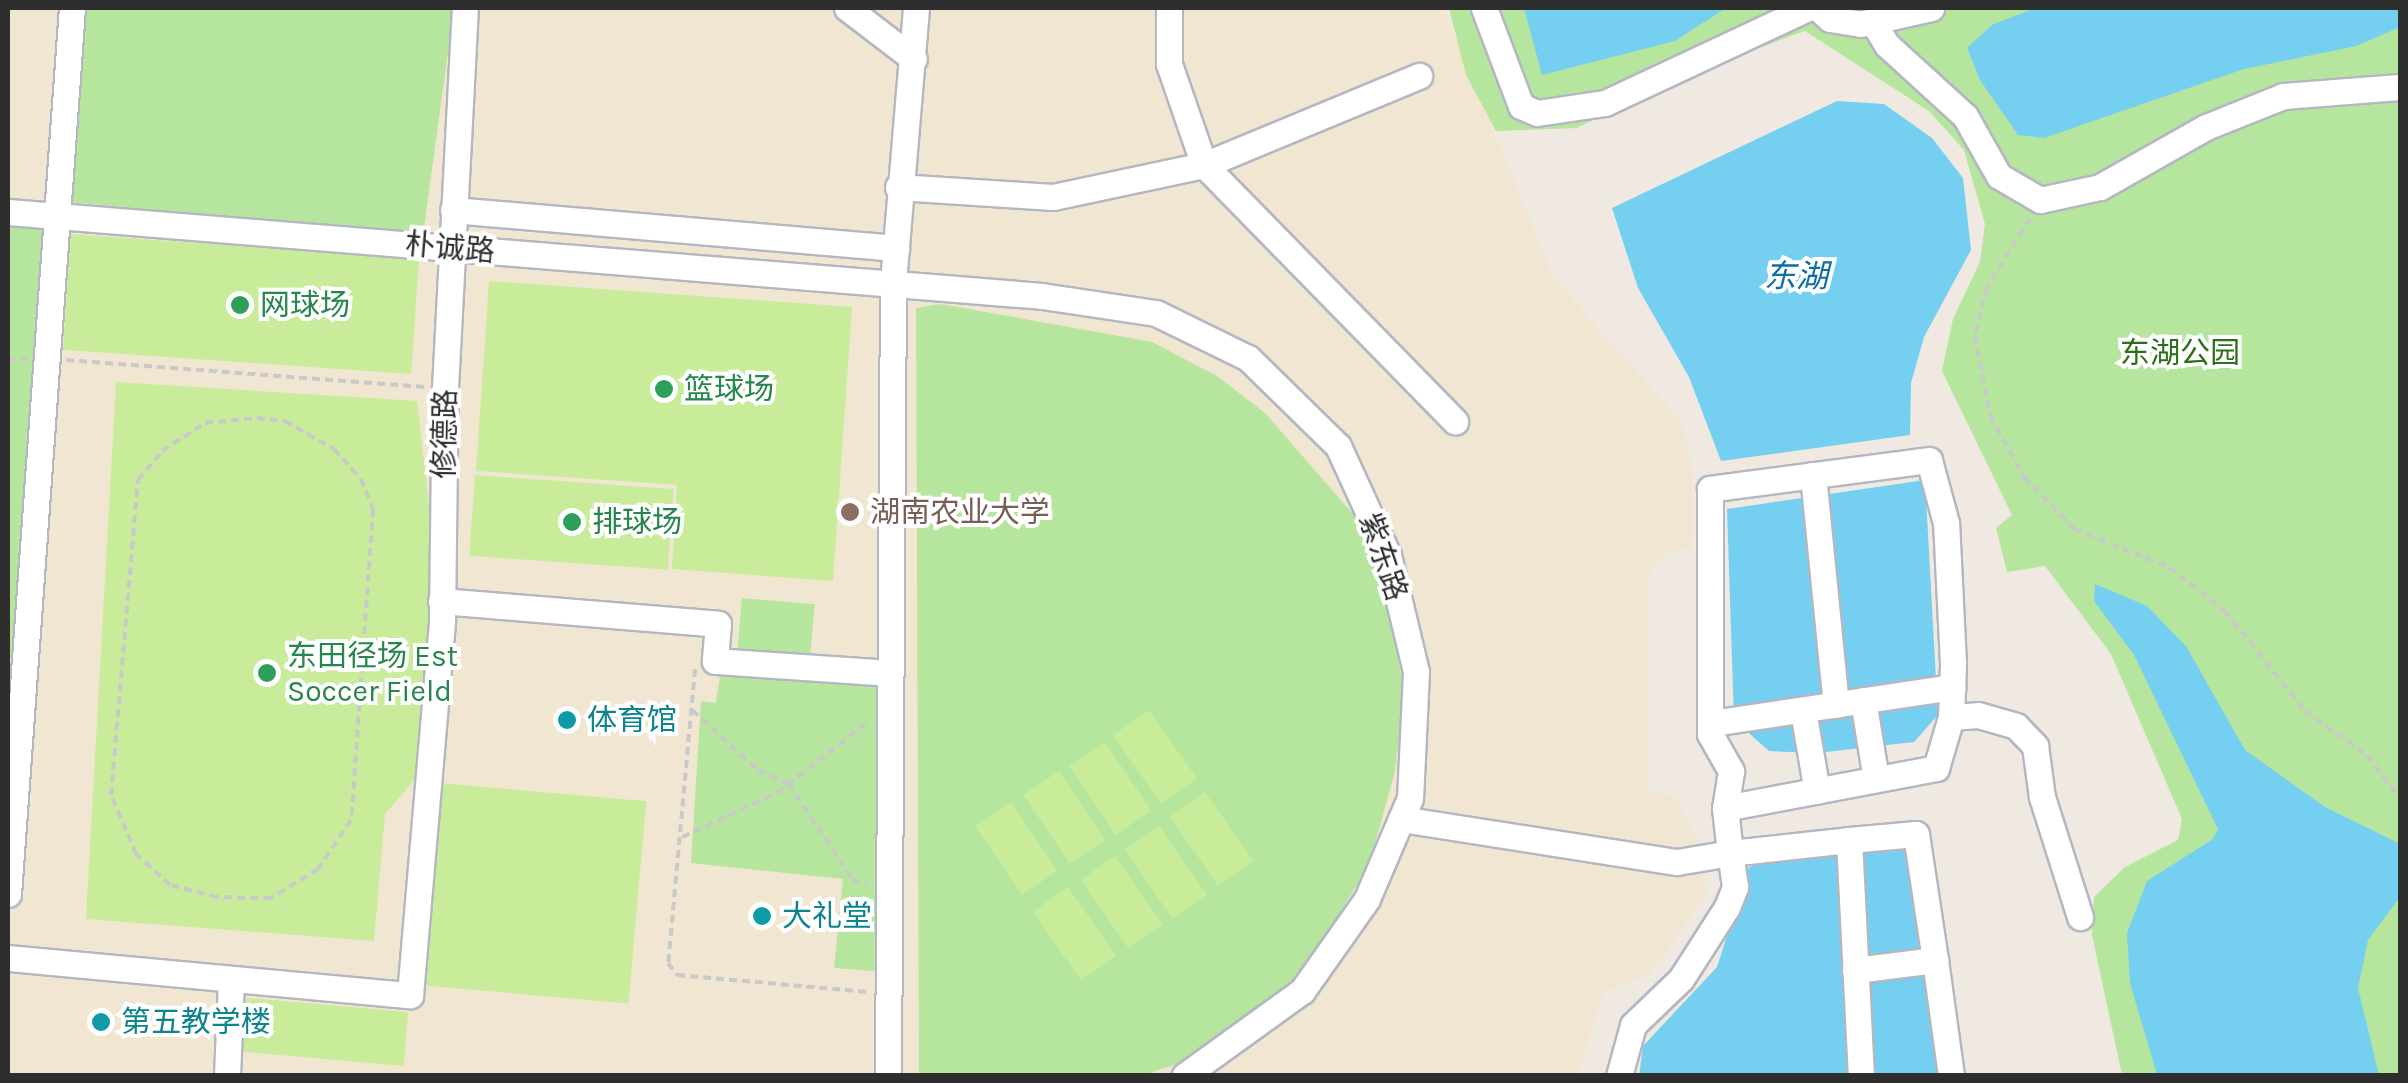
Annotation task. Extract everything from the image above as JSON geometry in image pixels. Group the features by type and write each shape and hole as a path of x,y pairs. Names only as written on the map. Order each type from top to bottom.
{"street":[{"path":"8,894 16,667 47,359 72,8"},
{"name":"修德路","path":"231,980 410,995 442,610 445,388 465,8"},
{"path":"847,8 914,60"},
{"path":"888,1076 892,282 916,8"},
{"path":"1169,8 1169,64 1204,165 1455,421"},
{"path":"1484,8 1521,106 1538,112 1605,103 1808,8"},
{"path":"1818,8 1830,18 1873,22 1932,8"},
{"path":"1873,22 1886,45 1964,116 1999,176 2040,200 2100,187 2219,120 2283,96 2400,87"},
{"path":"898,187 1053,197 1204,165 1419,76"},
{"path":"453,210 685,222 896,248"},
{"name":"朴诚路","path":"8,212 892,282"},
{"path":"684,266 685,222"},
{"name":"紫东路","path":"892,282 1156,313 1248,358 1338,446 1388,554 1416,672 1410,798 1367,899 1302,990 1184,1076"},
{"path":"1619,1076 1633,1024 1680,979 1727,907 1735,887 1725,808 1730,771 1710,734 1719,723 1710,489 1814,482 1929,460 1946,523 1947,688 1951,717 1936,768 1873,767 1818,791 1725,808"},
{"path":"1814,482 1836,705"},
{"path":"442,610 718,624 715,661 890,673"},
{"path":"1719,723 1947,688"},
{"path":"1863,700 1873,767"},
{"path":"1804,710 1818,791"},
{"path":"1951,717 1978,715 2016,726 2035,746 2042,797 2080,917"},
{"path":"1401,819 1677,862 1916,834 1952,1076"},
{"path":"1849,841 1861,1076"},
{"path":"8,958 231,980 227,1076"},
{"path":"1855,970 1934,960"}],"path":[{"path":"2040,200 1993,276 1977,322 1977,370 2005,448 2048,506 2074,529 2169,566 2225,610 2305,711 2368,755 2400,797"},
{"path":"47,359 445,388"},
{"path":"257,418 285,422 334,449 360,479 373,509 351,820 318,870 271,898 217,897 170,885 136,854 111,795 132,539 138,480 162,451 205,423 257,418"},
{"path":"698,624 668,963 677,975 887,994"},
{"path":"692,710 758,770 789,784 852,879 888,895"},
{"path":"682,838 789,784 874,718 890,714"}],"shaded area":[{"name":"湖南农业大学","path":"8,8 1444,8 1553,277 1682,422 1693,475 1692,549 1668,552 1647,577 1648,792 1674,796 1702,847 1706,895 1651,973 1604,992 1578,1075 8,1075"}],"green space":[{"path":"84,8 454,8 423,235 70,202"},
{"name":"东湖公园","path":"1449,8 2400,8 2400,1075 2122,1075 2092,935 2094,897 2125,867 2178,840 2182,819 2111,654 2045,566 2007,572 1996,528 2012,515 1942,371 1953,319 1980,262 1985,224 1964,150 1929,111 1805,31 1679,77 1577,128 1496,131 1466,75"},
{"path":"8,212 57,215 37,493 15,607 15,658 8,659"},
{"name":"网球场","path":"71,234 419,258 411,374 63,350"},
{"name":"篮球场","path":"489,281 852,307 833,581 672,569 677,485 476,471"},
{"path":"941,304 1152,342 1217,376 1265,413 1359,521 1389,607 1404,691 1395,771 1369,866 1293,987 1196,1058 1143,1075 919,1075 916,308"},
{"name":"东田径场 Est Soccer Field","path":"116,382 417,401 442,619 431,761 385,814 374,941 86,919"},
{"name":"排球场","path":"475,475 674,489 668,570 469,556"},
{"path":"742,598 815,604 810,660 737,654"},
{"path":"720,675 884,686 887,972 834,968 843,879 691,863 701,701 716,703"},
{"path":"1149,710 1197,779 1161,804 1113,735"},
{"path":"1105,742 1151,811 1116,835 1069,766"},
{"path":"1059,771 1105,840 1070,864 1023,795"},
{"path":"438,783 646,801 629,1003 420,985"},
{"path":"1205,792 1253,861 1218,885 1170,817"},
{"path":"1011,802 1057,871 1022,895 975,826"},
{"path":"1159,826 1207,895 1173,919 1125,850"},
{"path":"1115,856 1163,924 1128,948 1081,880"},
{"path":"1068,887 1116,956 1081,980 1033,912"},
{"path":"247,998 408,1012 404,1066 242,1052"}],"water":[{"path":"1524,8 1726,8 1675,41 1542,75"},
{"path":"2035,8 2400,8 2400,27 2356,46 2244,69 2044,138 2018,135 1980,80 1967,48 1992,25"},
{"name":"东湖","path":"1837,101 1884,104 1932,138 1963,178 1971,250 1924,337 1911,383 1910,435 1721,461 1689,377 1638,288 1612,208"},
{"path":"1925,480 1938,715 1914,742 1817,753 1769,751 1734,720 1727,509"},
{"path":"2095,584 2147,606 2186,646 2245,750 2325,807 2400,844 2400,897 2368,940 2358,988 2379,1075 2157,1075 2130,983 2127,933 2147,881 2213,839 2218,829 2134,655 2094,601"},
{"path":"1913,838 1943,1075 1639,1076 1643,1046 1717,967 1749,867 1801,851"}],"place":[{"name":"网球场","path":"240,305"},
{"name":"篮球场","path":"664,389"},
{"name":"湖南农业大学","path":"850,512"},
{"name":"排球场","path":"572,522"},
{"name":"东田径场 Est Soccer Field","path":"267,673"},
{"name":"体育馆","path":"567,720"},
{"name":"大礼堂","path":"762,916"},
{"name":"第五教学楼","path":"101,1022"}]}
